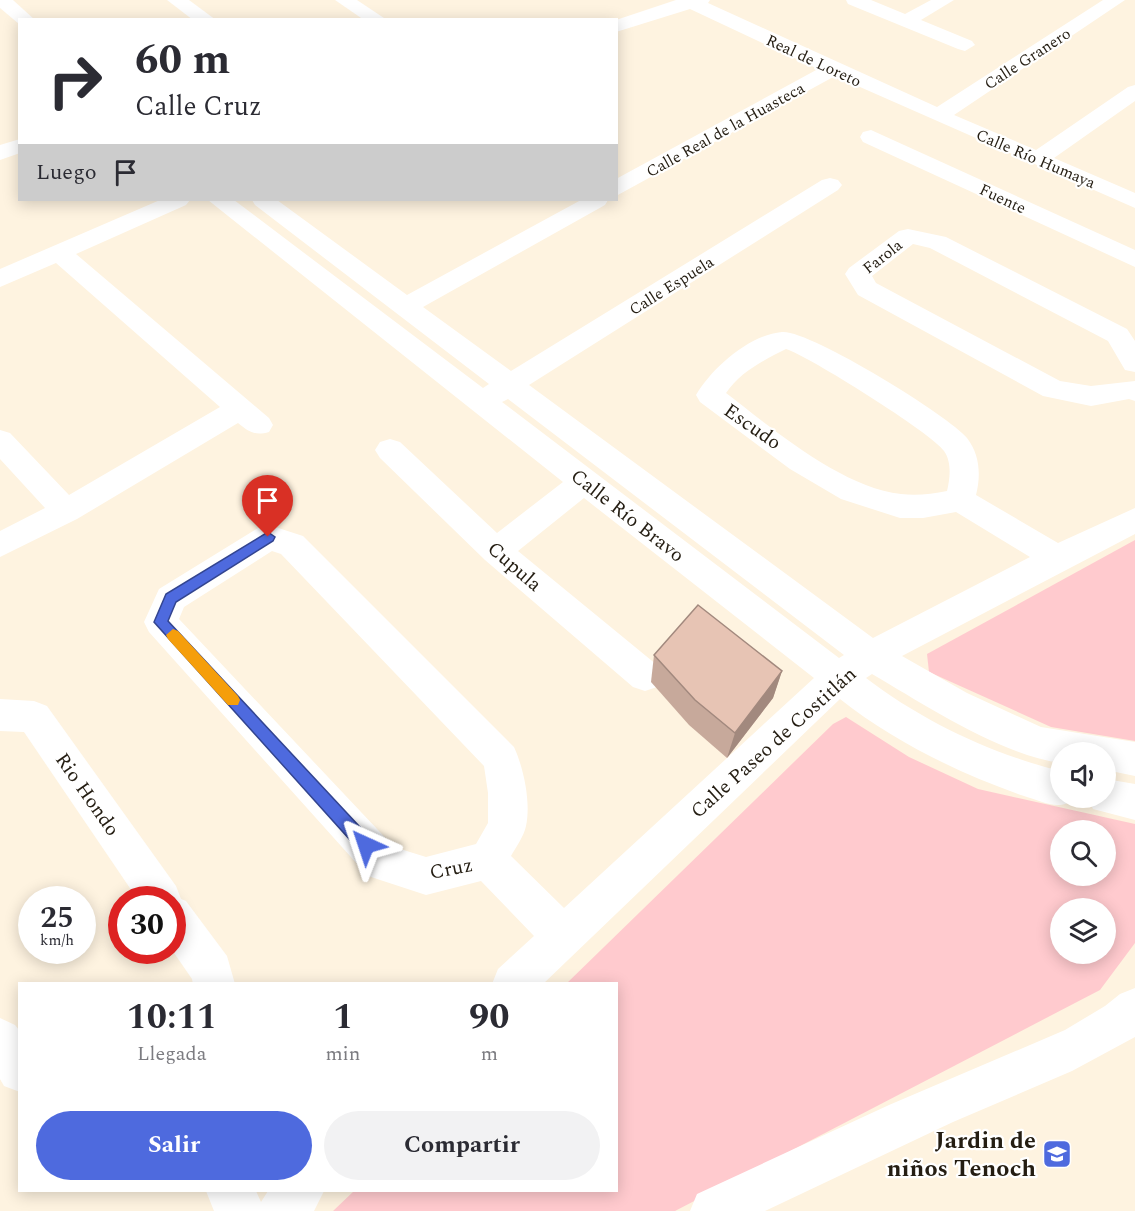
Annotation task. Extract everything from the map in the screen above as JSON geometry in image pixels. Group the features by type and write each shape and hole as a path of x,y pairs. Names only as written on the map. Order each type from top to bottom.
{"street":[{"path":"1,0 24,18"},
{"path":"182,4 210,0"},
{"path":"344,0 375,18"},
{"path":"602,18 660,0"},
{"path":"855,0 965,45"},
{"path":"906,21 945,0"},
{"name":"Calle Granero","path":"938,116 1116,0"},
{"path":"618,25 692,1"},
{"name":"Real de Loreto","path":"692,1 833,69 938,116"},
{"path":"182,4 204,18"},
{"name":"Calle Real de la Huasteca","path":"618,188 833,69"},
{"path":"1038,159 1135,91"},
{"name":"Calle Río Humaya","path":"938,116 1135,201"},
{"name":"Fuente","path":"871,137 1135,259"},
{"path":"0,153 18,146"},
{"path":"1018,205 1071,173"},
{"name":"Calle Espuela","path":"482,401 512,385 830,185"},
{"path":"0,256 124,201"},
{"path":"0,279 176,201"},
{"path":"184,201 206,201"},
{"name":"Calle Río Bravo","path":"222,201 870,702 940,741 1032,783 1050,786"},
{"name":"Calle Río Bravo","path":"264,201 871,656 955,704 1037,743 1050,745"},
{"path":"406,306 595,201"},
{"name":"Farola","path":"908,236 937,242 1118,335 1134,379 1091,396 1053,388 867,289 858,274 908,236"},
{"path":"0,545 249,417 58,252"},
{"name":"Escudo","path":"784,340 800,344 929,422 957,444 967,476 960,500 929,506 900,506 861,495 834,483 710,395 724,375 755,353 784,340"},
{"path":"0,440 66,511"},
{"name":"Cupula","path":"390,450 496,551 645,676"},
{"path":"496,551 585,481"},
{"path":"960,500 1057,558"},
{"name":"Calle Paseo de Costitlán","path":"515,982 838,678 871,656 1057,558 1135,520"},
{"name":"Cruz","path":"268,537 292,545 501,759 507,793 507,826 488,860 426,876 382,862 161,622 171,598 268,537"},
{"name":"Rio Hondo","path":"0,715 34,717 152,886"},
{"path":"1116,756 1135,759"},
{"path":"1116,798 1135,802"},
{"name":"Cruz","path":"488,860 563,936"},
{"path":"186,935 212,971 214,982"},
{"path":"714,1211 858,1141 1085,1041 1122,1022 1135,1009"},
{"path":"0,1040 18,1067"},
{"path":"230,1192 241,1211"},
{"path":"281,1211 301,1192"}],"shaded area":[{"path":"1135,540 1135,741 1051,727 929,672 927,654"},
{"path":"846,717 909,757 978,789 1050,805 1050,808 1063,808 1135,824 1135,943 1100,990 675,1211 333,1211 353,1192 618,1192 618,982 568,982 833,724"}],"building":[{"path":"698,605 782,671 735,733 695,700 654,655"}],"slow traffic":[{"path":"173,635 233,700"}],"place":[{"name":"Jardin de niños Tenoch","path":"1057,1154"}],"route":[{"path":"268,537 171,598 161,622 366,845"}]}
